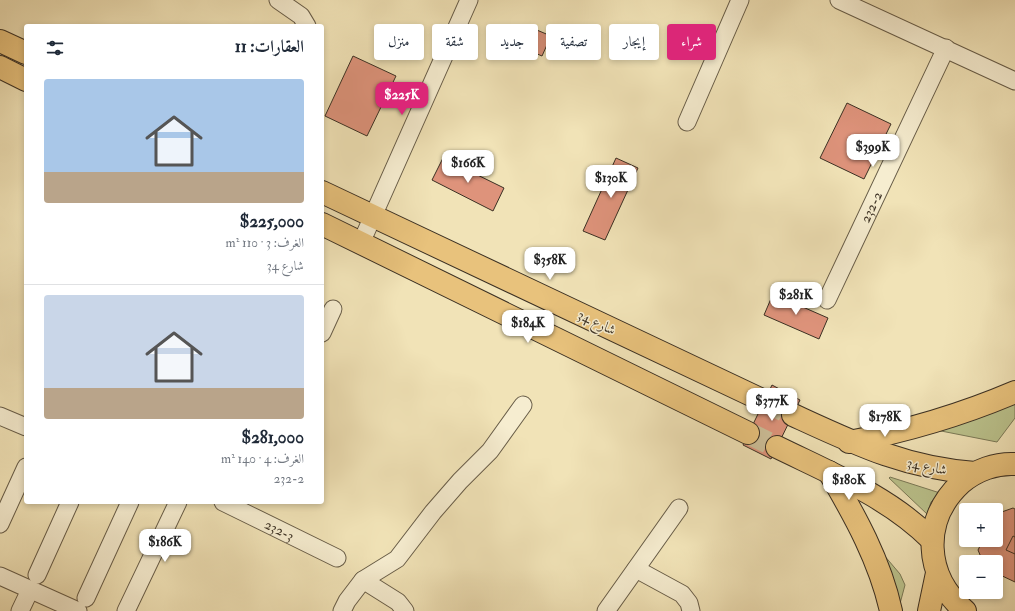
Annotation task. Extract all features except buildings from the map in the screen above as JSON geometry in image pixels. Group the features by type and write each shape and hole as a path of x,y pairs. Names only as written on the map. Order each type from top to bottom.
{"main road":[{"path":"0,41 24,52"},
{"path":"0,67 24,79"},
{"name":"شارع 34","path":"324,193 764,401"},
{"path":"324,225 748,433"},
{"path":"849,442 896,433 944,419 1015,392"},
{"name":"شارع 34","path":"793,415 849,442 907,463 939,469 975,473"},
{"path":"777,447 862,488 895,509 932,540"},
{"path":"965,611 956,603 945,589 937,573 933,557 932,540 935,523 942,506 952,491 975,473 1006,465 1015,450"},
{"path":"829,472 853,512 873,554 891,611"},
{"path":"929,611 937,573"}],"street":[{"path":"278,0 301,16 306,24"},
{"path":"361,243 469,0"},
{"path":"687,122 740,0"},
{"path":"839,0 1015,81"},
{"name":"232-2","path":"827,300 946,48"},
{"path":"324,329 333,309"},
{"path":"342,611 347,601 363,580 397,559 446,496 490,451 523,405"},
{"path":"0,416 24,426"},
{"path":"0,524 24,471"},
{"path":"20,611 69,504"},
{"path":"0,576 33,582 82,604 129,504"},
{"path":"126,611 177,504"},
{"name":"232-3","path":"227,504 337,558"},
{"path":"606,611 679,508"},
{"path":"636,569 682,594 689,603 691,611"},
{"path":"363,580 398,602 405,611"}],"green space":[{"path":"1015,404 1015,418 997,442 936,430"},
{"path":"890,477 940,493 931,502 927,514 889,478"},
{"path":"883,554 900,574 905,585 898,611"}],"tunnel":[{"path":"764,401 793,415"},
{"path":"748,433 777,447"}]}
